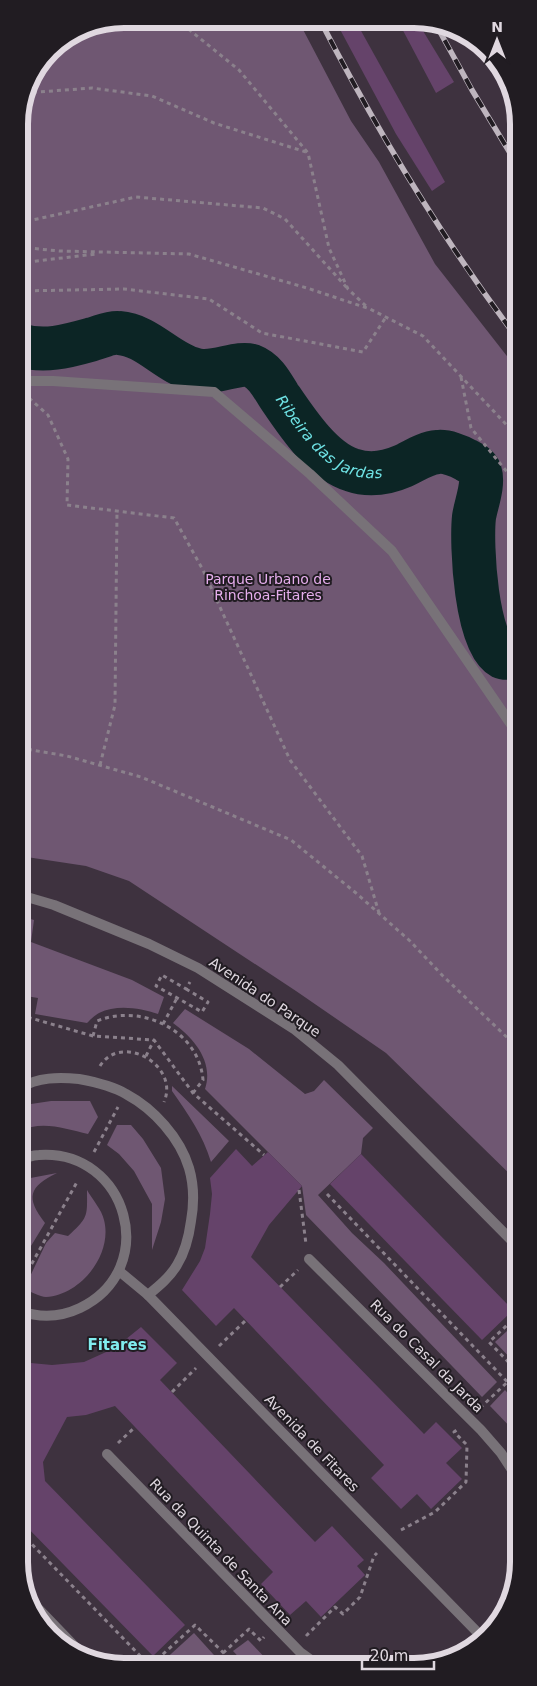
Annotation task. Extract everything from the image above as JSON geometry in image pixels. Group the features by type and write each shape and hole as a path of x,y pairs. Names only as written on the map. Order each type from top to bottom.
{"street":[{"path":"28,381 214,392 310,474 392,551 510,722"},
{"name":"Avenida do Parque","path":"28,897 54,905 149,944 198,968 294,1029 338,1065 509,1238"},
{"path":"28,1083 49,1078 74,1079 95,1082 118,1090 153,1113 182,1151 190,1169 193,1189 189,1231 177,1265 164,1282 148,1295"},
{"path":"28,1157 38,1155 63,1156 86,1165 104,1179 118,1199 126,1222 126,1247 119,1271 107,1288 90,1303 71,1312 50,1316 28,1313"},
{"name":"Rua do Casal da Jarda","path":"309,1259 482,1430 509,1465"},
{"name":"Avenida de Fitares","path":"119,1271 148,1295 479,1633"},
{"name":"Rua da Quinta de Santa Ana","path":"107,1454 300,1652 308,1658"},
{"path":"41,1612 71,1643"}],"path":[{"path":"187,28 239,70 308,153 329,248 348,289"},
{"path":"33,92 92,88 152,96 214,123 308,153"},
{"path":"28,221 136,198 263,208 285,219 348,289 370,309"},
{"path":"28,248 60,251 189,254 307,288 370,309 424,336 510,428"},
{"path":"28,262 108,252"},
{"path":"28,291 124,289 209,299 262,333 363,352 386,316"},
{"path":"461,376 471,428 510,475"},
{"path":"28,397 48,415 68,459 67,505 174,518 203,570 290,760 362,856 379,914"},
{"path":"100,765 115,705 117,511"},
{"path":"28,749 67,756 141,777 291,840 410,941 442,975 509,1040"},
{"path":"186,989 198,968"},
{"path":"162,975 186,989 208,1002 202,1012 156,986 162,975"},
{"path":"163,1024 176,998"},
{"path":"93,1036 98,1021 108,1017 135,1015 163,1024 185,1040 202,1069 203,1080 192,1094"},
{"path":"28,1017 93,1036 154,1040"},
{"path":"154,1040 192,1094 264,1155"},
{"path":"146,1056 154,1040"},
{"path":"100,1064 122,1052 134,1052 146,1056 156,1064 164,1075 165,1101"},
{"path":"28,1270 110,1123"},
{"path":"327,1194 508,1381 488,1400"},
{"path":"509,1323 489,1342 509,1363"},
{"path":"107,1454 135,1427"},
{"path":"435,1512 466,1482"},
{"path":"28,1540 143,1658"},
{"path":"323,1619 335,1607 343,1614 360,1596"},
{"path":"158,1658 195,1625 228,1658"},
{"path":"223,1653 249,1629"}],"green space":[{"name":"Parque Urbano de Rinchoa-Fitares","path":"302,28 351,121 379,162 435,264 510,360 509,1173 386,1053 129,881 86,866 28,857 29,105 37,81 47,65 60,51 76,40 105,29"},
{"path":"28,918 34,920 31,942 132,980 164,997 158,1014 136,1009 113,1009 99,1013 87,1023 35,1014 38,998 28,996"},
{"path":"185,1009 249,1049 305,1094 314,1091 324,1080 373,1128 363,1138 361,1154 318,1195 352,1233 384,1263 497,1382 482,1397 306,1215 302,1186 205,1089 207,1069 204,1060 195,1043 173,1023"},
{"path":"172,1086 229,1141 211,1162 199,1134 172,1091"},
{"path":"51,1101 90,1101 98,1117 88,1134 45,1126 28,1128 28,1106 31,1104"},
{"path":"117,1125 131,1125 143,1139 161,1168 165,1199 161,1222 152,1250 152,1204 134,1171 119,1154 107,1145"},
{"path":"57,1173 40,1183 33,1194 34,1206 45,1223 28,1251 28,1178"},
{"path":"87,1190 103,1216 106,1233 99,1259 91,1270 82,1281 59,1295 44,1297 28,1291 28,1281 46,1243 55,1233 68,1236 80,1224 87,1211"},
{"path":"509,1329 509,1357 495,1342"},
{"path":"505,1390 509,1395 509,1426 490,1406"},
{"path":"194,1633 217,1658 167,1658"},
{"path":"248,1640 265,1658 240,1658 233,1651"}],"building":[{"path":"339,28 359,28 445,182 432,191 396,134"},
{"path":"402,28 421,28 454,82 436,93"},
{"path":"236,1149 252,1166 268,1152 302,1186 269,1225 251,1257 424,1434 436,1422 462,1448 446,1463 462,1479 431,1509 417,1494 401,1509 371,1478 384,1465 234,1308 216,1326 182,1290 200,1261 205,1248 212,1194 210,1178"},
{"path":"361,1154 509,1306 509,1314 482,1340 330,1184"},
{"path":"141,1327 177,1363 160,1380 315,1542 332,1526 364,1560 357,1566 365,1575 321,1617 306,1601 290,1615 261,1584 273,1572 115,1406 86,1415 67,1417 43,1462 45,1481 185,1625 153,1656 28,1528 28,1363 52,1365 84,1362 115,1348"}],"waterway":[{"name":"Ribeira das Jardas","path":"28,347 56,348 119,333 139,339 176,362 196,370 210,371 240,365 252,366 261,371 268,379 293,417 320,449 330,458 352,470 365,473 384,472 403,466 420,457 441,452 456,455 473,464 479,470 481,477 473,530 477,592 481,614 486,633 493,648 502,657 510,658"}],"railway":[{"path":"324,28 364,102 412,183 463,262 510,328"},
{"path":"440,32 510,153"}],"district":[{"name":"Fitares","path":"117,1345"}]}
